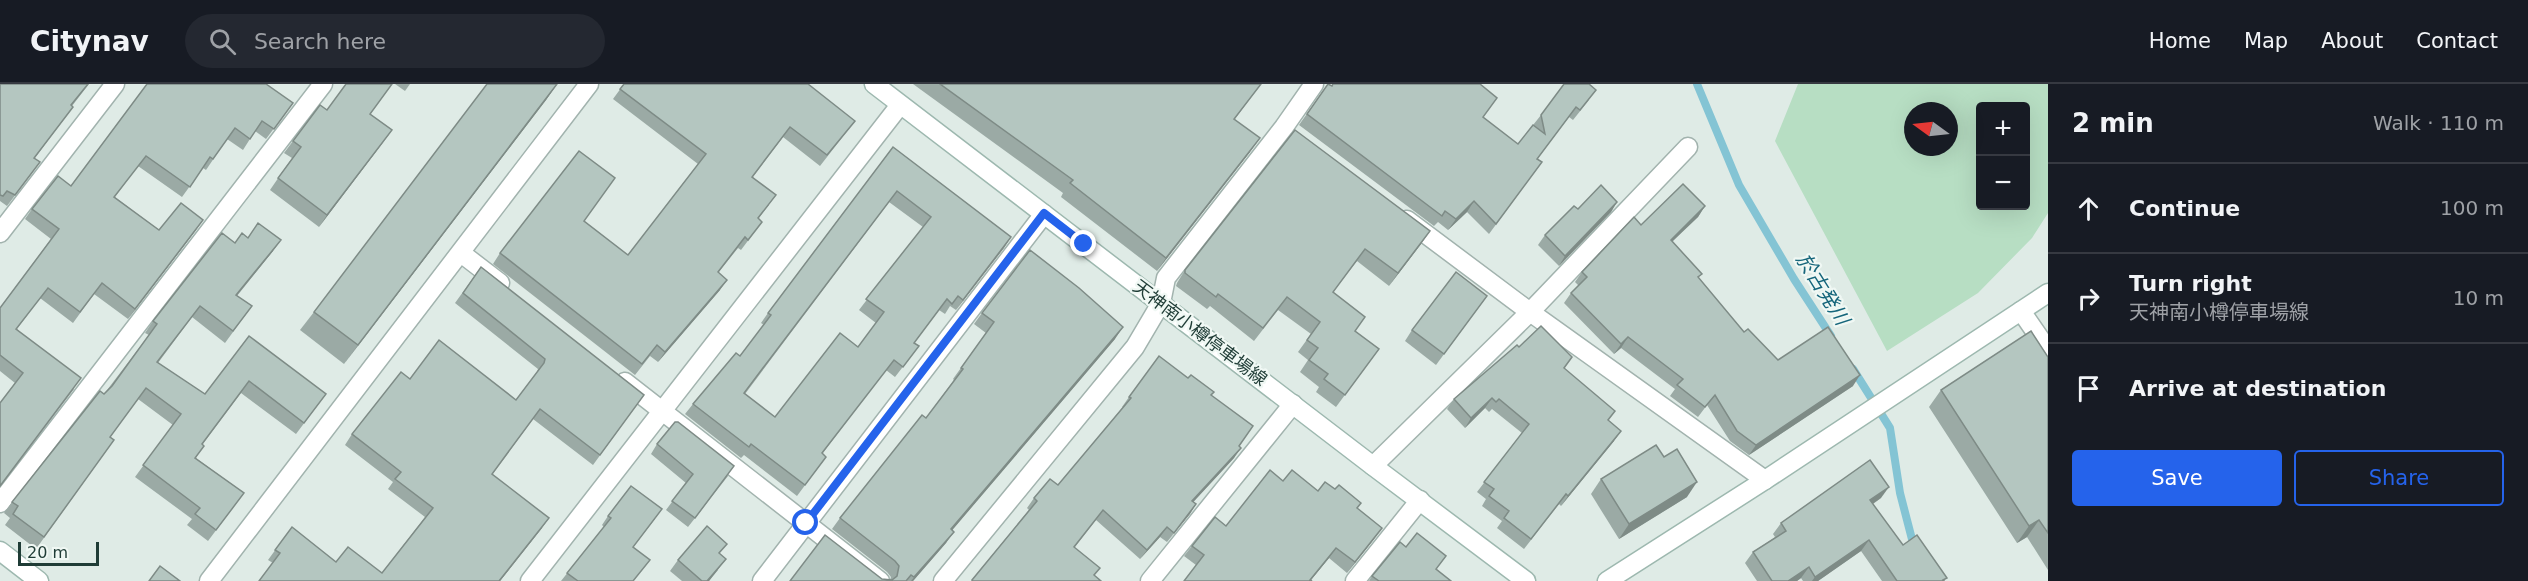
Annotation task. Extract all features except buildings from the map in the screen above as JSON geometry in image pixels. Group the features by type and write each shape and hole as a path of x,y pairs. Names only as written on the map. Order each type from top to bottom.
{"street":[{"path":"0,233 115,84"},
{"path":"0,503 322,84"},
{"path":"209,581 589,84"},
{"name":"天神南小樽停車場線","path":"874,84 1372,466 1526,581"},
{"path":"942,581 1135,347 1161,303 1166,278 1284,127 1314,84"},
{"path":"530,581 900,105"},
{"path":"1284,127 1302,141"},
{"path":"1372,466 1530,312 1688,147"},
{"path":"1397,212 1530,312 1765,480"},
{"path":"762,581 1044,213"},
{"path":"461,253 516,296"},
{"path":"1607,581 1765,480 2048,293"},
{"path":"2021,311 2048,350"},
{"path":"616,374 880,581"},
{"path":"1150,581 1293,404"},
{"path":"1355,581 1420,500"},
{"path":"0,551 39,581"}],"green space":[{"path":"1798,84 2048,84 2048,213 2032,238 1978,293 1887,351 1775,141"}],"waterway":[{"name":"於古発川","path":"1697,84 1739,185 1794,279 1831,336"},
{"name":"於古発川","path":"1853,369 1890,428 1900,493 1914,547"}],"route":[{"path":"806,523 1044,213 1084,244"}]}
